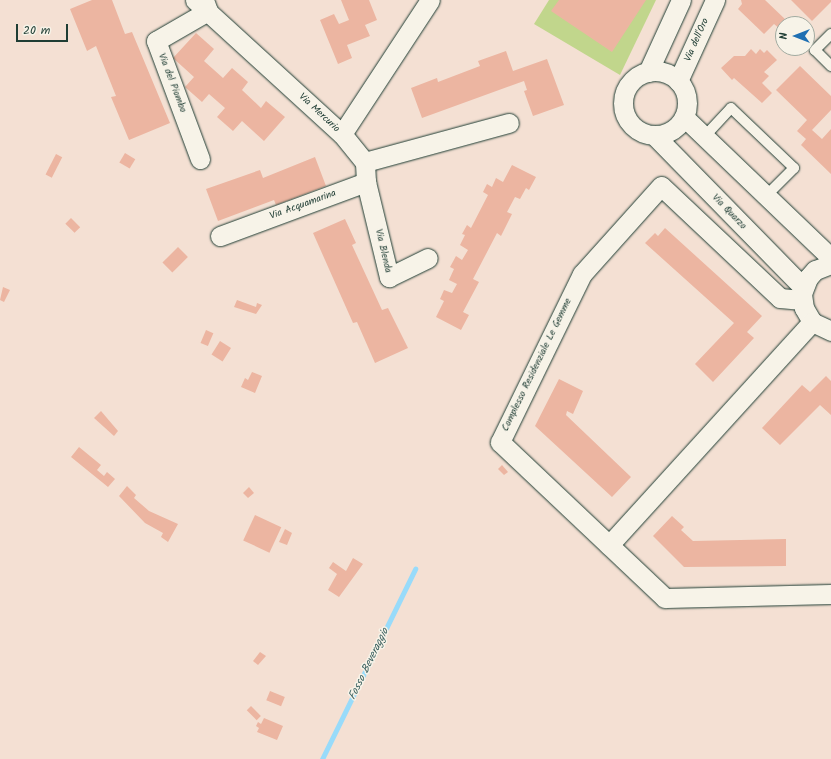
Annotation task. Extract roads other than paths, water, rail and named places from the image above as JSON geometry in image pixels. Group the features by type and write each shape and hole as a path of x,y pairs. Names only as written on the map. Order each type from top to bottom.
{"street":[{"name":"Via Mercurio","path":"202,4 342,134 430,0"},
{"path":"648,72 681,0"},
{"name":"Via dell'Oro","path":"678,81 715,0"},
{"name":"Via del Piombo","path":"200,159 156,41 202,4"},
{"path":"659,71 678,81 687,98 684,117 673,130 655,136 647,134 632,125 624,109 623,99 631,82 648,72 659,71"},
{"path":"684,117 831,258"},
{"path":"365,162 509,123"},
{"path":"342,134 365,162 366,182"},
{"name":"Via Quarzo","path":"655,136 803,294 812,322"},
{"name":"Via Acquamarina","path":"220,236 366,182"},
{"name":"Via Blenda","path":"366,182 389,278 428,258"},
{"name":"Complesso Residenziale Le Gemme","path":"803,294 780,298 660,186 582,274 500,442 665,598 831,594"},
{"path":"803,294 815,270 831,264"},
{"path":"609,545 812,322 831,331"}],"lane":[{"path":"831,34 815,50 831,66"},
{"path":"704,136 731,108 794,168 766,196"}],"waterway":[{"name":"Fosso Beveraggio","path":"322,759 415,569"}]}
